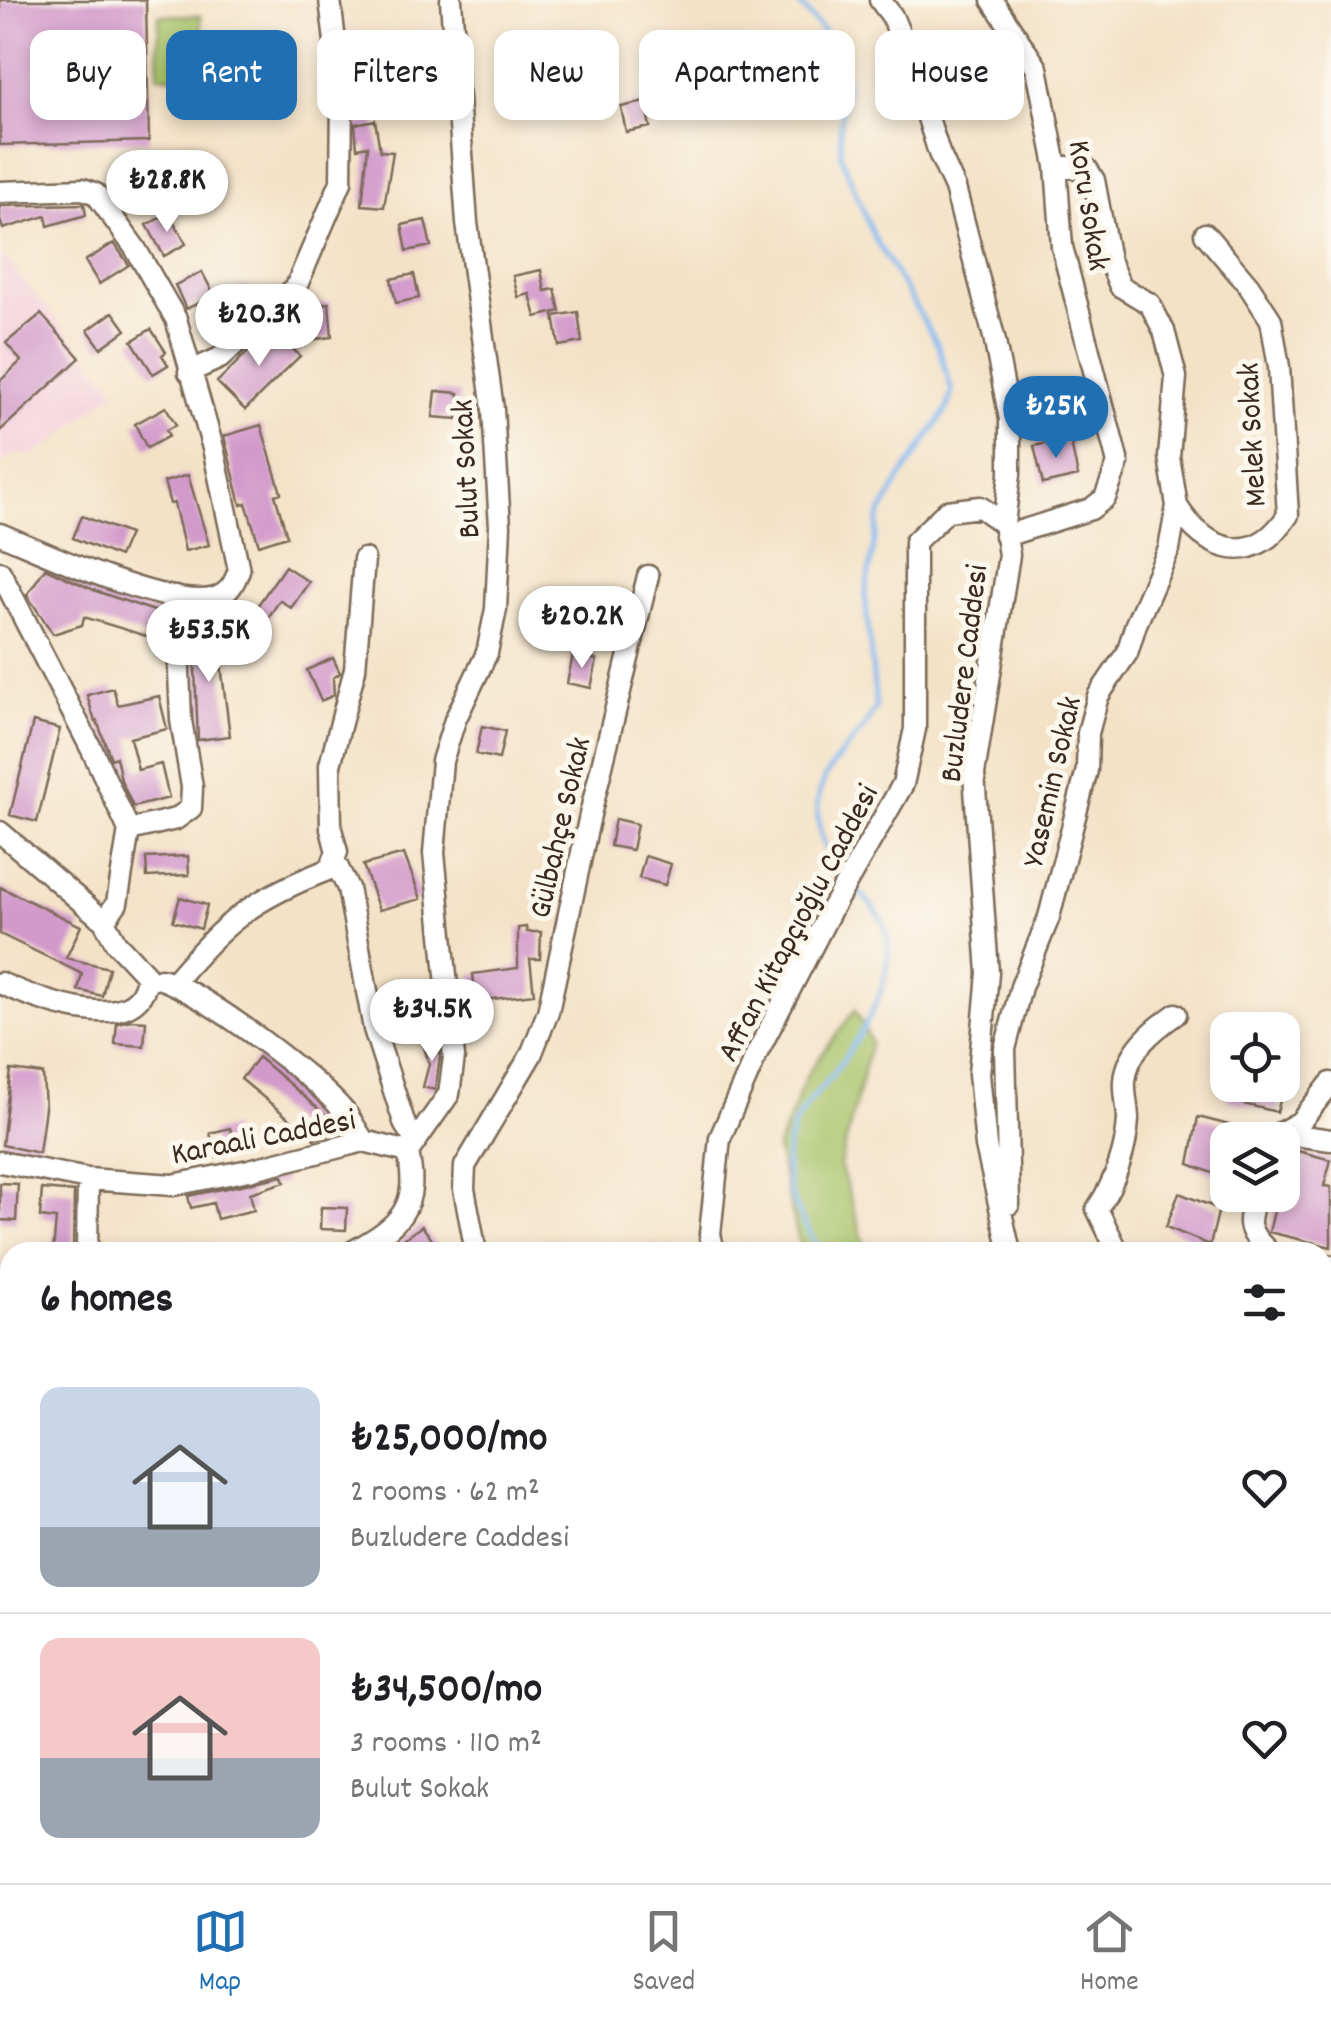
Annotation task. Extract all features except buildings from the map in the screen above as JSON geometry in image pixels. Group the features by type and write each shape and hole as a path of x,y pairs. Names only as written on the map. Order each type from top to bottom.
{"street":[{"path":"189,372 220,358 296,288 341,182 342,100 330,0"},
{"name":"Bulut Sokak","path":"412,1146 449,1094 454,1057 434,853 442,760 455,720 488,653 496,609 500,526 494,409 468,223 451,0"},
{"name":"Buzludere Caddesi","path":"880,0 892,16 908,54 939,153 955,188 994,336 1010,419 1005,530 1009,555 974,774 988,973 979,1074 986,1146 1008,1242"},
{"name":"Koru Sokak","path":"992,0 1037,68 1056,166 1062,247 1118,463 1105,498 1092,508 1005,530"},
{"name":"Yasemin Sokak","path":"1008,1242 1005,1049 1021,987 1053,901 1087,770 1088,734 1098,696 1127,653 1169,549 1177,506 1169,457 1176,377 1164,330 1150,304 1120,286 1109,260 1094,180 1087,169 1056,166"},
{"path":"0,192 83,189 96,194 136,248 176,319 213,448 239,570 233,586 218,597 197,601 150,591 0,534"},
{"name":"Melek Sokak","path":"1177,506 1204,539 1228,549 1255,546 1278,531 1288,515 1279,367 1271,320 1250,286 1205,234"},
{"name":"Affan Kitapçıoğlu Caddesi","path":"712,1242 720,1138 757,1053 832,908 903,784 915,729 916,542 947,510 980,507 1005,530"},
{"path":"173,983 213,936 246,908 330,869 338,852 331,829 330,765 355,669 364,559"},
{"path":"0,572 129,830 117,903 104,921"},
{"name":"Gülbahçe Sokak","path":"474,1242 466,1208 465,1166 531,1056 548,1012 590,815 648,576"},
{"path":"129,830 176,819 191,808 192,787 180,720 176,597"},
{"path":"0,832 104,921 116,943 147,976 173,983 212,1006 301,1073 346,1113 364,1141"},
{"path":"334,860 348,888 374,1029 412,1146 411,1202 370,1242"},
{"path":"0,983 100,1013 128,1008 146,989 147,976"},
{"path":"1113,1242 1097,1209 1109,1191 1123,1150 1128,1118 1124,1082 1129,1060 1153,1030 1176,1014"},
{"path":"1300,1122 1331,1083"},
{"path":"1300,1138 1331,1140"},
{"name":"Karaali Caddesi","path":"0,1162 88,1179 173,1185 364,1141 412,1146"},
{"path":"88,1179 88,1242"},
{"path":"1251,1212 1252,1235 1260,1242"}],"shaded area":[{"path":"0,253 116,390 53,442 33,454 13,455 0,463"}],"green space":[{"path":"159,15 201,16 201,30 166,30 166,76 158,76"},
{"path":"855,1010 871,1042 840,1165 864,1242 799,1242 777,1149 807,1074"}],"waterway":[{"path":"796,0 830,39 846,85 840,127 841,156 874,237 938,345 952,391 947,409 879,517 865,596 876,706 861,732 830,769 819,796 823,840 845,877"},
{"path":"815,1242 791,1195 787,1148 804,1108 867,1023 888,960 882,920 852,885"}]}
